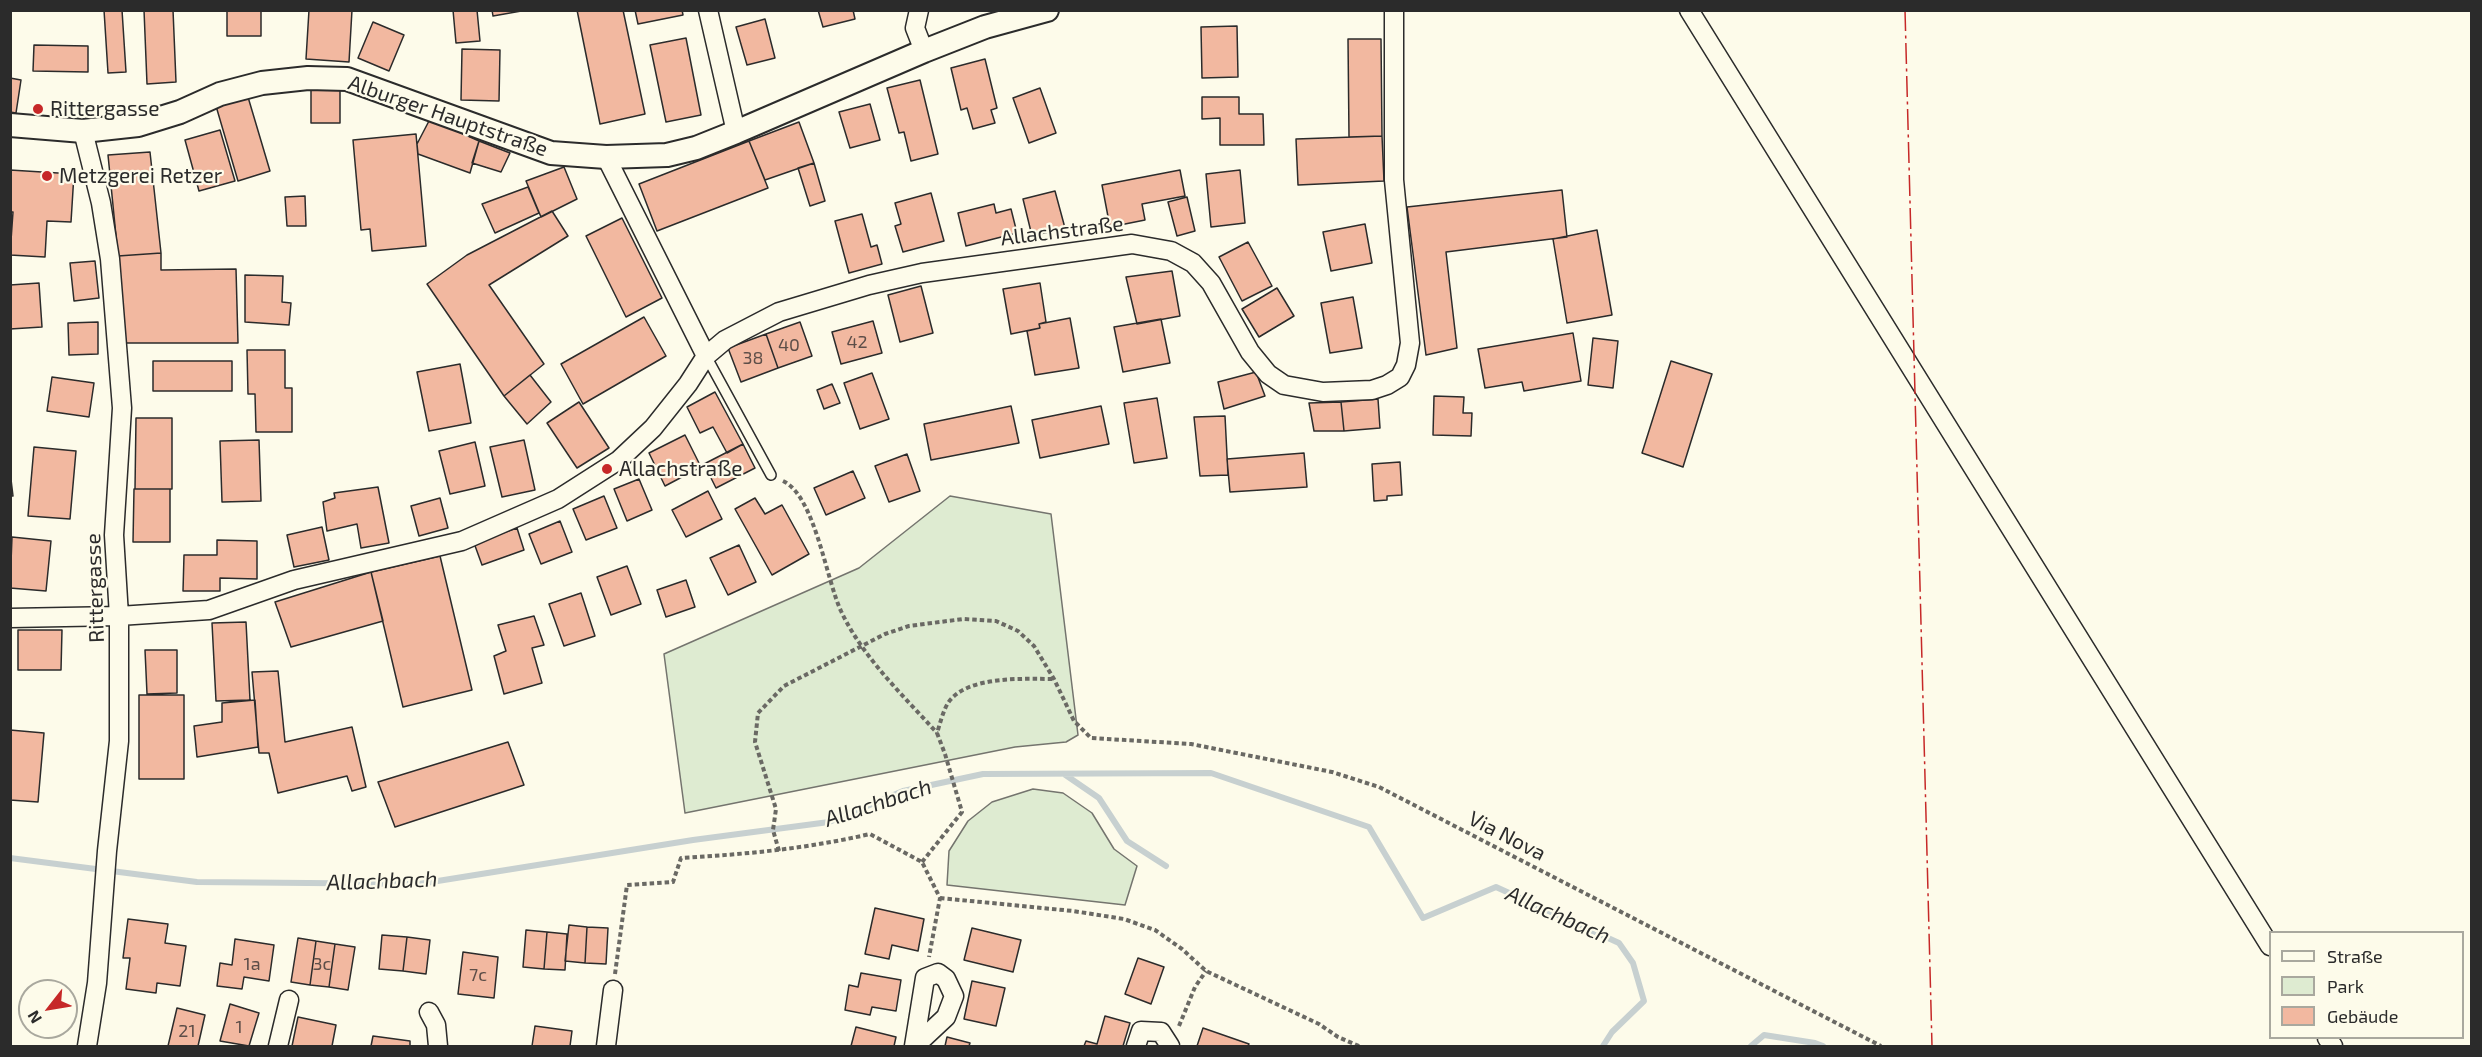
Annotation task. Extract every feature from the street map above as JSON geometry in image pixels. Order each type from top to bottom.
[{"type":"street","points":[[708,10],[736,132]]},
{"type":"street","points":[[919,10],[915,28],[924,51]]},
{"type":"street","name":"Alburger Hauptstraße","points":[[10,125],[83,131],[138,125],[180,112],[220,94],[262,83],[308,78],[347,79],[551,153],[606,157],[667,155],[696,148],[736,132],[985,27],[1047,10]]},
{"type":"street","name":"Allachstraße","points":[[10,618],[119,616],[209,609],[294,580],[462,541],[558,499],[619,460],[653,428],[688,384],[706,356],[725,340],[779,312],[870,285],[922,273],[1132,244],[1171,250],[1193,263],[1211,283],[1250,352],[1268,374],[1284,385],[1323,392],[1372,390],[1388,385],[1400,377],[1406,365],[1410,343],[1394,180],[1394,10]]},
{"type":"street","points":[[1689,10],[2269,943]]},
{"type":"street","name":"Rittergasse","points":[[83,131],[101,203],[110,259],[122,408],[114,535],[119,616],[119,741],[107,851],[97,983],[87,1047]]},
{"type":"street","points":[[606,157],[706,356]]},
{"type":"street","points":[[938,973],[946,979],[954,996],[946,1017],[914,1047],[925,978],[938,973]]},
{"type":"street","points":[[606,1047],[613,990]]},
{"type":"street","points":[[278,1047],[289,1000]]},
{"type":"street","points":[[429,1012],[436,1025],[438,1047]]},
{"type":"street","points":[[1136,1047],[1141,1031],[1161,1032],[1170,1047]]},
{"type":"lane","points":[[706,356],[771,475]]},
{"type":"path","points":[[771,475],[793,486],[815,529],[840,610],[860,645],[937,733],[962,812],[922,862]]},
{"type":"path","points":[[779,851],[773,830],[776,808],[755,742],[759,713],[783,686],[860,645],[909,626],[943,620],[996,621],[1018,631],[1034,646],[1054,679],[982,682],[962,689],[948,703],[937,733]]},
{"type":"path","name":"Via Nova","points":[[1054,679],[1074,721],[1090,738],[1191,744],[1332,772],[1379,787],[1881,1047]]},
{"type":"path","points":[[613,990],[627,885],[674,882],[681,858],[779,851],[827,844],[870,834],[922,862],[940,898],[925,978]]},
{"type":"path","points":[[940,898],[1073,911],[1124,919],[1155,930],[1182,948],[1206,971],[1318,1024],[1359,1047]]},
{"type":"path","points":[[1170,1047],[1195,987],[1206,971]]},
{"type":"green space","points":[[950,496],[1051,514],[1078,735],[1066,742],[1015,747],[685,813],[664,654],[859,568]]},
{"type":"green space","points":[[1033,789],[1063,793],[1092,813],[1114,849],[1137,866],[1125,905],[947,885],[949,851],[968,821],[992,802]]},
{"type":"building","points":[[104,10],[122,10],[126,72],[108,73]]},
{"type":"building","points":[[144,10],[173,10],[176,82],[147,84]]},
{"type":"building","points":[[227,10],[261,10],[261,36],[227,36]]},
{"type":"building","points":[[309,10],[352,10],[349,62],[306,59]]},
{"type":"building","points":[[453,10],[477,10],[480,41],[456,43]]},
{"type":"building","points":[[492,10],[527,10],[493,16]]},
{"type":"building","points":[[577,10],[623,10],[645,114],[600,124]]},
{"type":"building","points":[[635,10],[682,10],[683,15],[638,24]]},
{"type":"building","points":[[818,10],[853,10],[855,19],[823,27]]},
{"type":"building","points":[[765,19],[775,58],[747,65],[736,27]]},
{"type":"building","points":[[373,22],[404,35],[389,71],[358,58]]},
{"type":"building","points":[[1237,26],[1238,77],[1202,78],[1201,27]]},
{"type":"building","points":[[686,38],[701,115],[666,122],[650,45]]},
{"type":"building","points":[[1348,39],[1381,39],[1382,136],[1349,137]]},
{"type":"building","points":[[34,45],[88,46],[88,72],[33,71]]},
{"type":"building","points":[[462,49],[500,50],[499,101],[461,100]]},
{"type":"building","points":[[985,59],[997,108],[991,110],[995,123],[973,129],[967,108],[961,110],[951,68]]},
{"type":"building","points":[[10,78],[21,80],[16,113],[10,112]]},
{"type":"building","points":[[920,80],[938,154],[911,161],[904,132],[899,133],[887,88]]},
{"type":"building","points":[[1040,88],[1056,133],[1029,143],[1013,98]]},
{"type":"building","points":[[311,89],[340,89],[340,123],[311,123]]},
{"type":"building","points":[[248,97],[270,171],[238,181],[216,106]]},
{"type":"building","points":[[1202,97],[1239,97],[1239,114],[1263,114],[1264,145],[1220,145],[1220,118],[1202,119]]},
{"type":"building","points":[[870,104],[880,140],[850,148],[839,112]]},
{"type":"building","points":[[430,119],[479,141],[470,173],[418,154],[417,144]]},
{"type":"building","points":[[799,122],[814,163],[765,180],[749,141]]},
{"type":"building","points":[[220,130],[235,181],[199,191],[185,140]]},
{"type":"building","points":[[416,134],[426,246],[372,251],[370,229],[361,230],[353,140]]},
{"type":"building","points":[[1382,136],[1384,181],[1298,185],[1296,139]]},
{"type":"building","points":[[479,141],[510,153],[501,172],[472,163]]},
{"type":"building","points":[[749,141],[768,188],[657,231],[639,184]]},
{"type":"building","points":[[150,152],[161,253],[118,256],[108,155]]},
{"type":"building","points":[[814,163],[825,201],[810,206],[798,168]]},
{"type":"building","points":[[564,167],[577,199],[541,217],[526,181]]},
{"type":"building","points":[[10,170],[74,174],[71,222],[47,221],[45,257],[10,255],[13,212],[10,212]]},
{"type":"building","points":[[1180,170],[1185,196],[1142,204],[1145,220],[1110,227],[1102,185]]},
{"type":"building","points":[[1240,170],[1245,223],[1211,227],[1206,174]]},
{"type":"building","points":[[528,187],[539,213],[495,233],[482,204]]},
{"type":"building","points":[[1562,190],[1567,237],[1446,252],[1457,348],[1426,355],[1407,207]]},
{"type":"building","points":[[1055,191],[1065,228],[1032,236],[1023,199]]},
{"type":"building","points":[[931,193],[944,241],[903,252],[895,226],[901,224],[895,203]]},
{"type":"building","points":[[305,196],[306,226],[287,226],[285,197]]},
{"type":"building","points":[[1187,197],[1195,231],[1177,236],[1168,202]]},
{"type":"building","points":[[994,204],[996,213],[1011,209],[1017,233],[966,246],[958,213]]},
{"type":"building","points":[[552,211],[568,236],[489,285],[544,364],[504,396],[427,284],[467,255]]},
{"type":"building","points":[[862,214],[871,247],[877,245],[882,264],[849,273],[835,221]]},
{"type":"building","points":[[622,218],[662,298],[626,317],[586,236]]},
{"type":"building","points":[[1365,224],[1372,263],[1331,271],[1323,232]]},
{"type":"building","points":[[1597,230],[1612,315],[1567,323],[1553,239]]},
{"type":"building","points":[[1248,242],[1272,286],[1242,301],[1219,257]]},
{"type":"building","points":[[161,253],[161,270],[236,269],[238,343],[123,343],[118,256]]},
{"type":"building","points":[[95,261],[99,298],[74,301],[70,263]]},
{"type":"building","points":[[1172,271],[1180,316],[1137,324],[1126,277]]},
{"type":"building","points":[[245,275],[283,276],[282,302],[291,303],[289,325],[245,322]]},
{"type":"building","points":[[39,283],[42,327],[10,329],[10,285]]},
{"type":"building","points":[[1040,283],[1046,322],[1039,324],[1040,328],[1011,334],[1003,289]]},
{"type":"building","points":[[921,286],[933,333],[900,342],[888,295]]},
{"type":"building","points":[[1277,288],[1294,316],[1259,337],[1242,309]]},
{"type":"building","points":[[1353,297],[1362,348],[1330,353],[1321,303]]},
{"type":"building","points":[[644,317],[666,356],[583,404],[561,364]]},
{"type":"building","points":[[1070,318],[1079,368],[1035,375],[1027,331],[1040,328],[1039,324]]},
{"type":"building","points":[[1161,319],[1170,363],[1123,372],[1114,327]]},
{"type":"building","points":[[873,321],[882,353],[841,364],[832,332]]},
{"type":"building","points":[[98,322],[98,354],[69,355],[68,323]]},
{"type":"building","points":[[800,322],[812,356],[778,368],[766,334]]},
{"type":"building","points":[[1573,333],[1581,381],[1524,391],[1522,382],[1485,388],[1478,349]]},
{"type":"building","points":[[766,334],[778,368],[741,382],[728,348]]},
{"type":"building","points":[[1593,338],[1618,341],[1613,388],[1588,385]]},
{"type":"building","points":[[247,350],[285,350],[285,388],[292,388],[292,432],[256,432],[255,394],[248,394]]},
{"type":"building","points":[[153,361],[232,361],[232,391],[153,391]]},
{"type":"building","points":[[1671,361],[1712,374],[1683,467],[1642,453]]},
{"type":"building","points":[[460,364],[471,423],[429,431],[417,372]]},
{"type":"building","points":[[1256,372],[1265,396],[1224,409],[1218,382]]},
{"type":"building","points":[[872,373],[889,419],[860,429],[844,383]]},
{"type":"building","points":[[530,375],[551,402],[527,424],[504,396]]},
{"type":"building","points":[[52,377],[94,383],[89,417],[47,411]]},
{"type":"building","points":[[832,384],[840,403],[824,409],[817,390]]},
{"type":"building","points":[[715,392],[743,444],[727,453],[713,427],[700,433],[687,407]]},
{"type":"building","points":[[1434,396],[1464,397],[1463,413],[1472,413],[1471,436],[1433,435]]},
{"type":"building","points":[[1157,398],[1167,458],[1134,463],[1124,403]]},
{"type":"building","points":[[1378,399],[1380,428],[1344,431],[1341,402]]},
{"type":"building","points":[[579,402],[609,448],[577,468],[547,423]]},
{"type":"building","points":[[1341,402],[1344,431],[1314,431],[1309,403]]},
{"type":"building","points":[[1011,406],[1019,443],[931,460],[924,424]]},
{"type":"building","points":[[1101,406],[1109,444],[1040,458],[1032,420]]},
{"type":"building","points":[[1225,416],[1228,475],[1200,476],[1194,417]]},
{"type":"building","points":[[136,418],[172,418],[172,489],[135,489]]},
{"type":"building","points":[[685,435],[701,467],[665,486],[649,453]]},
{"type":"building","points":[[259,440],[261,501],[222,502],[220,441]]},
{"type":"building","points":[[524,440],[535,490],[502,497],[490,447]]},
{"type":"building","points":[[475,442],[485,486],[450,494],[439,451]]},
{"type":"building","points":[[743,444],[755,468],[716,488],[704,464]]},
{"type":"building","points":[[34,447],[76,451],[70,519],[28,516]]},
{"type":"building","points":[[1304,453],[1307,487],[1230,492],[1227,459]]},
{"type":"building","points":[[907,454],[920,491],[889,502],[875,466]]},
{"type":"building","points":[[1400,462],[1402,495],[1387,496],[1387,500],[1374,501],[1372,464]]},
{"type":"building","points":[[10,471],[13,496],[10,496]]},
{"type":"building","points":[[853,471],[865,498],[826,515],[814,488]]},
{"type":"building","points":[[639,479],[652,510],[627,521],[614,489]]},
{"type":"building","points":[[378,487],[389,543],[361,548],[357,524],[327,531],[323,502],[335,498],[334,493]]},
{"type":"building","points":[[134,489],[170,489],[170,542],[133,542]]},
{"type":"building","points":[[708,491],[722,519],[686,537],[672,510]]},
{"type":"building","points":[[604,496],[617,528],[586,540],[573,509]]},
{"type":"building","points":[[440,498],[448,528],[419,536],[411,506]]},
{"type":"building","points":[[755,498],[765,514],[782,505],[809,554],[772,575],[735,509]]},
{"type":"building","points":[[560,521],[572,552],[541,564],[529,534]]},
{"type":"building","points":[[322,527],[329,560],[294,567],[287,535]]},
{"type":"building","points":[[517,528],[524,550],[482,565],[474,543]]},
{"type":"building","points":[[12,537],[51,541],[46,591],[10,588]]},
{"type":"building","points":[[217,540],[257,541],[257,579],[220,578],[220,591],[183,591],[184,555],[217,555]]},
{"type":"building","points":[[739,545],[756,582],[728,595],[710,558]]},
{"type":"building","points":[[440,556],[472,690],[403,707],[371,572]]},
{"type":"building","points":[[627,566],[641,604],[611,615],[597,577]]},
{"type":"building","points":[[371,572],[383,621],[291,647],[275,602]]},
{"type":"building","points":[[686,580],[695,607],[666,617],[657,590]]},
{"type":"building","points":[[581,593],[595,636],[564,646],[549,604]]},
{"type":"building","points":[[534,616],[544,645],[532,648],[542,683],[504,694],[494,656],[506,651],[498,625]]},
{"type":"building","points":[[246,622],[250,700],[216,701],[212,623]]},
{"type":"building","points":[[18,630],[62,630],[61,670],[18,670]]},
{"type":"building","points":[[145,650],[177,650],[177,693],[147,694]]},
{"type":"building","points":[[278,671],[285,742],[352,727],[366,787],[352,791],[347,776],[278,793],[269,753],[259,753],[252,672]]},
{"type":"building","points":[[139,695],[184,695],[184,779],[139,779]]},
{"type":"building","points":[[255,700],[258,747],[197,757],[194,726],[222,722],[222,703]]},
{"type":"building","points":[[10,730],[44,733],[38,802],[10,800]]},
{"type":"building","points":[[508,742],[524,785],[395,827],[378,782]]},
{"type":"building","points":[[875,908],[924,919],[918,951],[892,945],[889,959],[865,954]]},
{"type":"building","points":[[128,919],[168,924],[165,943],[186,946],[180,986],[157,983],[156,993],[126,989],[130,958],[123,958]]},
{"type":"building","points":[[569,925],[587,927],[585,963],[565,961]]},
{"type":"building","points":[[587,927],[608,928],[606,964],[585,963]]},
{"type":"building","points":[[972,928],[1021,940],[1013,972],[964,960]]},
{"type":"building","points":[[526,930],[547,932],[544,969],[523,967]]},
{"type":"building","points":[[547,932],[567,934],[565,970],[544,969]]},
{"type":"building","points":[[382,935],[407,937],[403,971],[379,969]]},
{"type":"building","points":[[407,937],[430,940],[426,974],[403,971]]},
{"type":"building","points":[[298,938],[316,941],[310,985],[291,982]]},
{"type":"building","points":[[235,939],[274,945],[269,981],[244,977],[242,989],[217,986],[220,963],[232,965]]},
{"type":"building","points":[[316,941],[335,944],[329,987],[310,985]]},
{"type":"building","points":[[335,944],[355,947],[348,990],[329,987]]},
{"type":"building","points":[[463,952],[498,957],[494,998],[458,994]]},
{"type":"building","points":[[1138,958],[1164,967],[1151,1004],[1125,994]]},
{"type":"building","points":[[861,973],[901,980],[896,1011],[872,1007],[870,1015],[845,1010],[849,985],[858,987]]},
{"type":"building","points":[[972,981],[1005,988],[996,1026],[964,1019]]},
{"type":"building","points":[[230,1004],[259,1013],[249,1046],[220,1041]]},
{"type":"building","points":[[177,1008],[205,1015],[198,1046],[168,1046]]},
{"type":"building","points":[[1105,1016],[1130,1023],[1123,1046],[1084,1046],[1086,1041],[1097,1044]]},
{"type":"building","points":[[298,1017],[336,1025],[332,1046],[292,1046]]},
{"type":"building","points":[[535,1026],[572,1031],[570,1046],[532,1046]]},
{"type":"building","points":[[856,1027],[896,1037],[894,1046],[851,1046]]},
{"type":"building","points":[[1203,1028],[1249,1044],[1248,1046],[1197,1046]]},
{"type":"building","points":[[373,1036],[410,1041],[410,1046],[371,1046]]},
{"type":"building","points":[[947,1037],[970,1043],[969,1046],[945,1046]]},
{"type":"waterway","name":"Allachbach","points":[[10,858],[197,882],[419,884],[693,840],[829,822],[903,791],[983,774],[1211,773],[1369,827],[1423,918],[1496,887],[1619,943],[1633,963],[1644,1001],[1612,1032],[1603,1046]]},
{"type":"waterway","points":[[1064,774],[1099,798],[1127,841],[1166,866]]},
{"type":"waterway","name":"Allachbach","points":[[1751,1046],[1764,1035],[1823,1046]]},
{"type":"power","points":[[1905,10],[1932,1046]]},
{"type":"place","name":"Rittergasse","points":[[38,109]]},
{"type":"place","name":"Metzgerei Retzer","points":[[47,176]]},
{"type":"place","name":"Allachstraße","points":[[607,469]]}]
